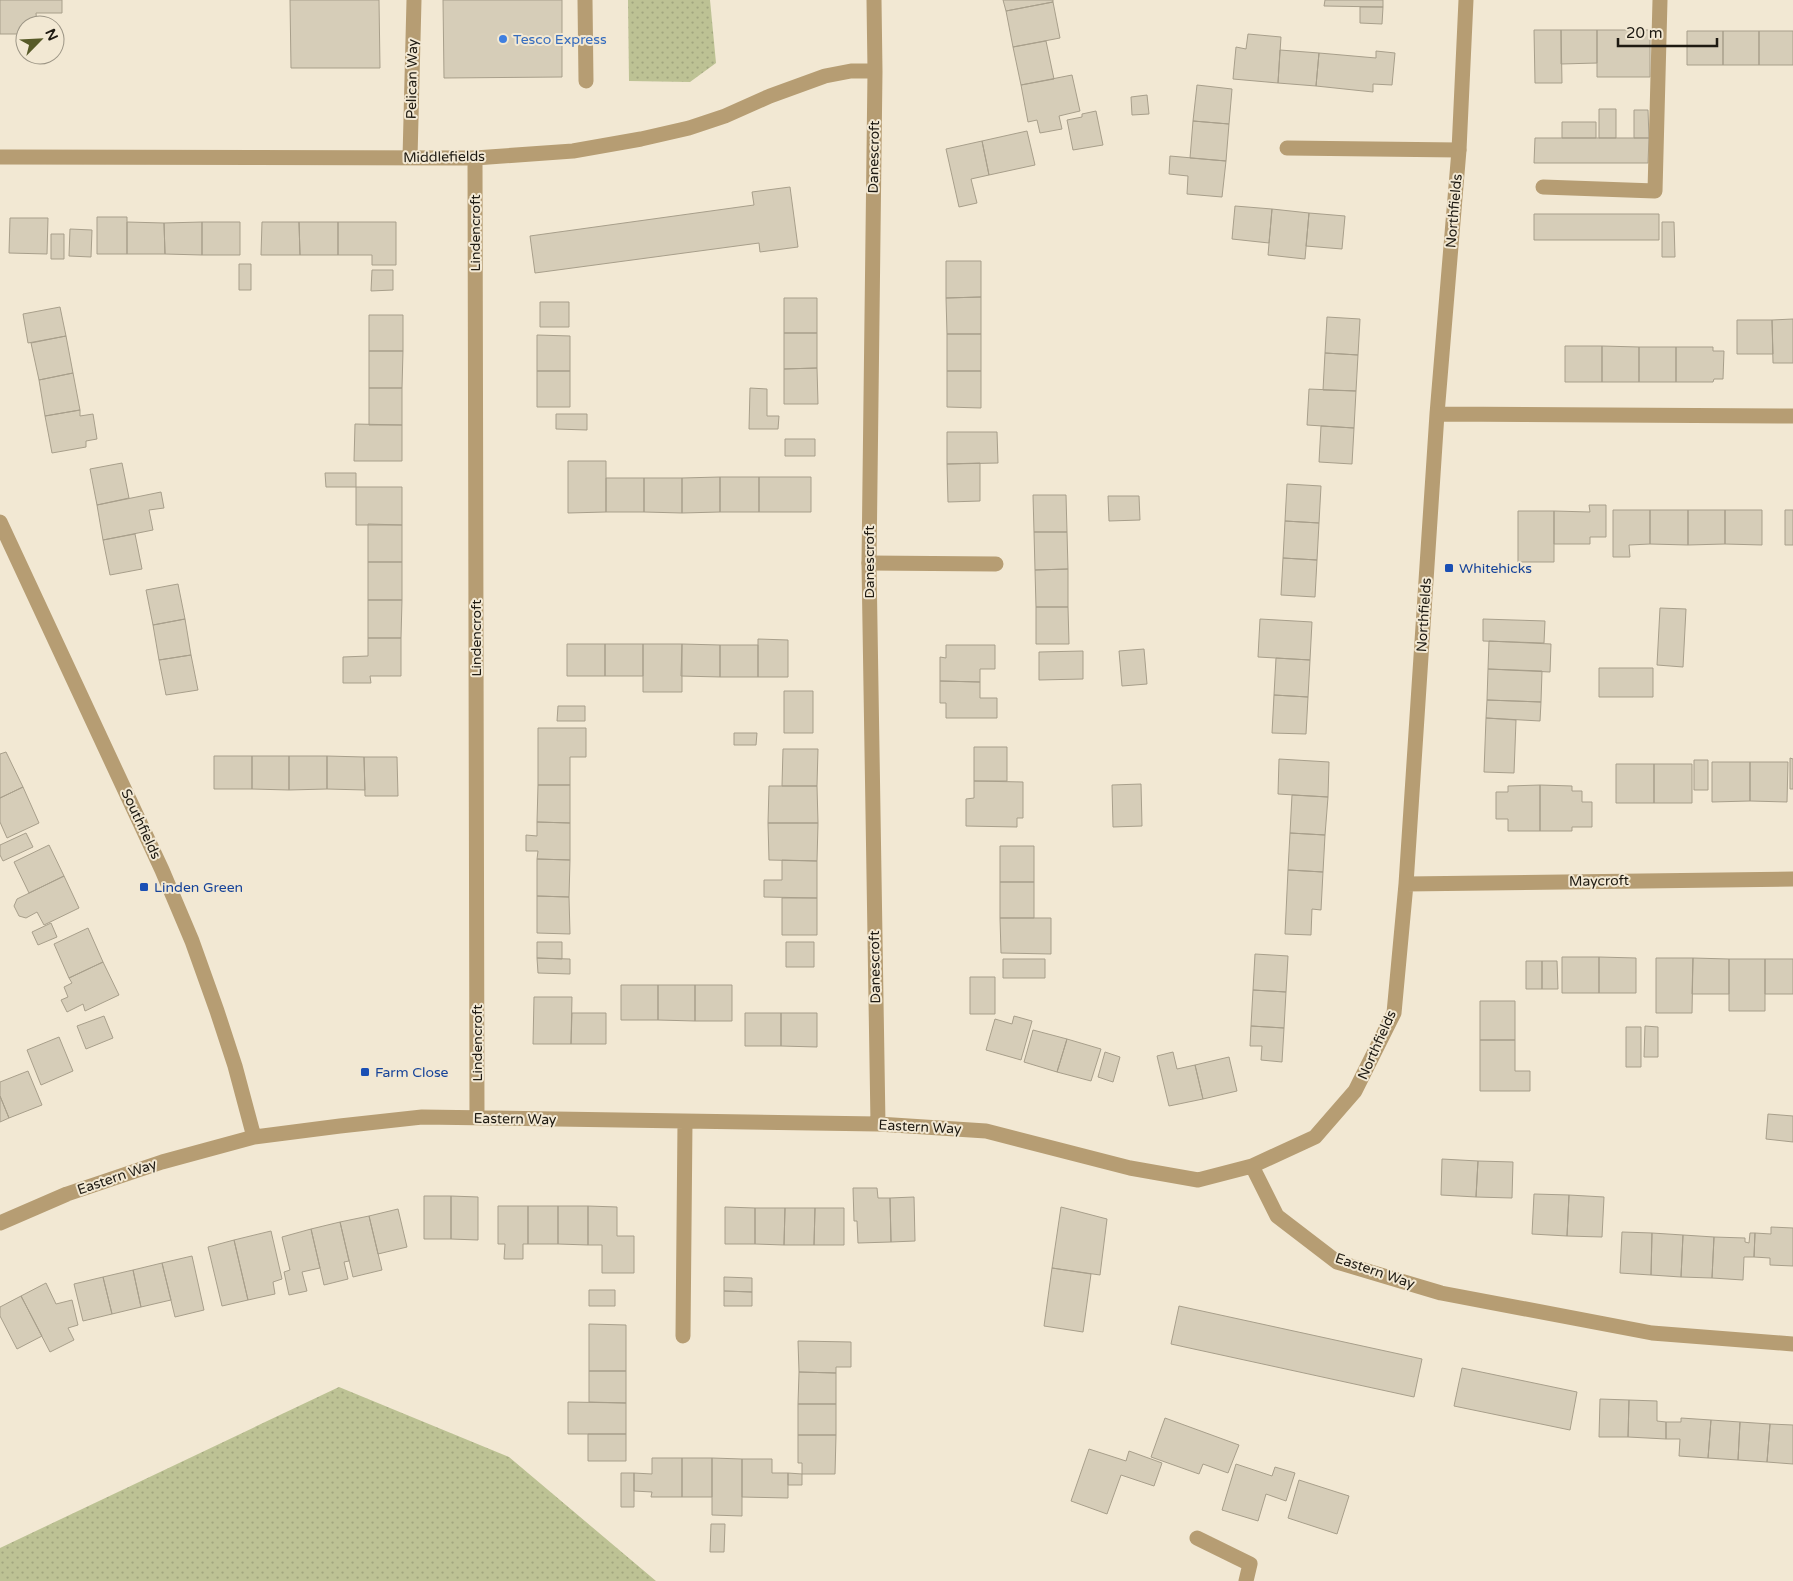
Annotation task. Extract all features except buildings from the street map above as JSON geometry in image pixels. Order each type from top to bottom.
[{"type":"street","name":"Pelican Way","points":[[410,158],[414,0]]},
{"type":"street","points":[[585,0],[586,81]]},
{"type":"street","name":"Danescroft","points":[[874,0],[875,71],[869,563],[878,1124]]},
{"type":"street","name":"Northfields","points":[[1252,1166],[1315,1137],[1356,1091],[1394,1013],[1406,884],[1437,414],[1458,150],[1466,0]]},
{"type":"street","points":[[1543,187],[1655,191],[1660,0]]},
{"type":"street","name":"Middlefields","points":[[0,157],[475,158],[573,151],[689,128],[725,116],[770,96],[826,76],[852,71],[875,71]]},
{"type":"street","points":[[1287,148],[1458,150]]},
{"type":"street","name":"Lindencroft","points":[[475,158],[477,1118]]},
{"type":"street","points":[[1437,414],[1793,416]]},
{"type":"street","name":"Southfields","points":[[0,522],[162,870],[192,941],[235,1066],[254,1137]]},
{"type":"street","points":[[869,563],[996,564]]},
{"type":"street","name":"Maycroft","points":[[1406,884],[1793,879]]},
{"type":"street","name":"Eastern Way","points":[[0,1223],[67,1194],[162,1162],[254,1137],[422,1117],[878,1124],[986,1131],[1130,1168],[1198,1180],[1252,1166],[1277,1216],[1337,1262],[1441,1293],[1652,1333],[1793,1344]]},
{"type":"street","points":[[683,1336],[685,1122]]},
{"type":"street","points":[[1197,1538],[1250,1564],[1246,1581]]},
{"type":"green space","points":[[628,0],[710,0],[716,63],[690,82],[629,81]]},
{"type":"green space","points":[[339,1387],[509,1457],[656,1581],[0,1581],[0,1548]]},
{"type":"place","name":"Tesco Express","points":[[503,39]]},
{"type":"place","name":"Whitehicks","points":[[1449,568]]},
{"type":"place","name":"Linden Green","points":[[144,887]]},
{"type":"place","name":"Farm Close","points":[[365,1072]]}]
